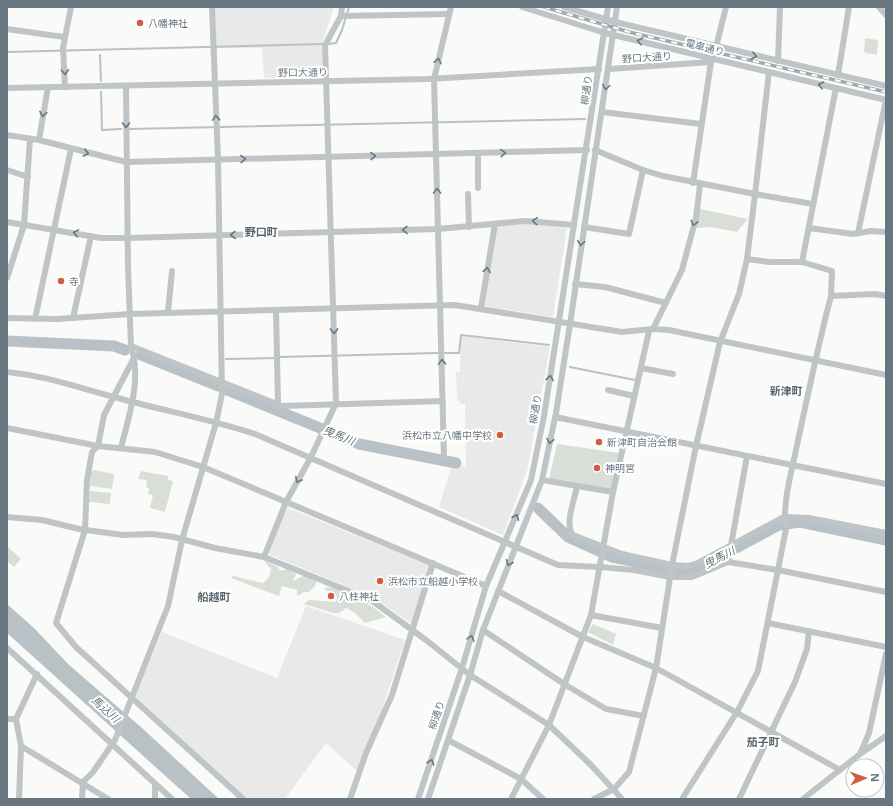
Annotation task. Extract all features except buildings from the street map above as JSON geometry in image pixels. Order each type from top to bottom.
[{"type":"street","points":[[66,87],[63,48],[71,7]]},
{"type":"street","points":[[82,799],[82,782],[93,772],[114,742],[168,606],[182,540],[216,423],[223,383],[218,159],[212,7]]},
{"type":"street","points":[[264,557],[286,502],[311,457],[336,402],[332,233],[325,45],[341,16],[342,7]]},
{"type":"street","points":[[444,457],[434,79],[451,7]]},
{"type":"street","name":"電車通り","points":[[522,7],[605,32],[712,61],[769,72],[886,100]]},
{"type":"street","name":"電車通り","points":[[564,7],[606,20],[838,75],[886,84]]},
{"type":"street","name":"柳通り","points":[[418,799],[462,668],[486,586],[526,494],[532,474],[544,416],[587,150],[608,7]]},
{"type":"street","name":"柳通り","points":[[428,799],[470,675],[483,630],[542,480],[555,417],[570,324],[617,7]]},
{"type":"street","points":[[511,799],[549,725],[591,615],[603,556],[613,492],[634,396],[651,330],[682,270],[696,218],[701,124],[712,61],[726,7]]},
{"type":"street","points":[[778,61],[780,7]]},
{"type":"street","points":[[838,75],[849,7]]},
{"type":"street","points":[[879,7],[886,15]]},
{"type":"street","points":[[341,16],[449,14]]},
{"type":"street","points":[[7,30],[64,37]]},
{"type":"street","name":"野口大通り","points":[[609,69],[712,61]]},
{"type":"street","name":"野口大通り","points":[[7,88],[434,79],[599,69]]},
{"type":"street","points":[[594,799],[614,789],[629,772],[656,668],[672,566],[696,446],[720,342],[739,294],[747,259],[769,72]]},
{"type":"street","points":[[121,448],[136,372],[131,346],[126,162],[126,86]]},
{"type":"street","points":[[39,140],[48,88]]},
{"type":"street","points":[[802,262],[836,88]]},
{"type":"street","points":[[858,233],[886,100]]},
{"type":"street","points":[[602,112],[701,124]]},
{"type":"street","points":[[7,135],[39,140],[126,162],[587,150]]},
{"type":"street","points":[[7,278],[24,225],[30,139]]},
{"type":"street","points":[[35,319],[71,149]]},
{"type":"street","points":[[595,150],[643,170],[697,184],[813,204]]},
{"type":"street","points":[[478,153],[478,188]]},
{"type":"street","points":[[7,170],[28,177]]},
{"type":"street","points":[[584,227],[629,234],[643,170]]},
{"type":"street","points":[[468,194],[469,227]]},
{"type":"street","points":[[7,222],[91,236],[128,238],[438,229],[525,221],[574,225]]},
{"type":"street","points":[[480,308],[495,224]]},
{"type":"street","points":[[809,228],[858,233],[871,231],[886,232]]},
{"type":"street","points":[[73,318],[91,236]]},
{"type":"street","points":[[682,799],[737,712],[758,671],[786,529],[784,518],[793,465],[815,360],[831,296],[832,271],[802,262],[769,262],[747,259]]},
{"type":"street","points":[[168,312],[172,271]]},
{"type":"street","points":[[576,284],[604,286],[666,303]]},
{"type":"street","points":[[831,296],[875,294],[886,296]]},
{"type":"street","points":[[7,318],[73,318],[168,312],[455,305],[622,332],[669,330],[720,342],[886,375]]},
{"type":"street","points":[[276,310],[278,405]]},
{"type":"street","points":[[131,346],[282,406],[443,402]]},
{"type":"street","points":[[134,358],[104,415],[98,446],[92,452],[87,480],[85,530],[56,623],[76,647],[130,700],[243,799]]},
{"type":"street","points":[[641,368],[674,374]]},
{"type":"street","points":[[7,372],[51,378],[131,402],[255,434],[506,541],[558,565],[634,570],[671,576],[692,577],[728,560],[886,592]]},
{"type":"street","points":[[608,390],[634,396]]},
{"type":"street","points":[[555,417],[886,484]]},
{"type":"street","points":[[7,428],[98,446],[155,452],[203,467],[486,586]]},
{"type":"street","points":[[728,560],[747,456]]},
{"type":"street","points":[[542,480],[613,492]]},
{"type":"street","points":[[578,486],[569,524],[570,531],[573,535],[622,554],[672,566],[696,564],[784,518],[809,518],[886,533]]},
{"type":"street","points":[[7,517],[42,520],[85,530],[123,535],[152,534],[174,537],[264,557],[371,600],[470,675],[549,725],[614,789],[622,799]]},
{"type":"street","points":[[350,799],[366,753],[392,695],[433,563]]},
{"type":"street","points":[[498,591],[583,636],[656,668],[840,770]]},
{"type":"street","points":[[591,615],[662,628]]},
{"type":"street","points":[[768,623],[886,647]]},
{"type":"street","points":[[483,630],[564,684],[606,709],[644,716]]},
{"type":"street","points":[[739,799],[796,682],[807,648],[809,632]]},
{"type":"street","points":[[7,648],[114,742],[155,784],[172,799]]},
{"type":"street","points":[[860,754],[869,733],[886,654]]},
{"type":"street","points":[[19,799],[21,746],[16,719],[37,674]]},
{"type":"street","points":[[7,719],[16,719]]},
{"type":"street","points":[[803,799],[860,754],[886,736]]},
{"type":"street","points":[[448,740],[520,779],[543,799]]},
{"type":"street","points":[[21,746],[108,799]]},
{"type":"street","points":[[155,784],[155,799]]},
{"type":"shaded area","points":[[214,7],[334,7],[322,43],[323,76],[264,78],[262,48],[216,48]]},
{"type":"shaded area","points":[[865,38],[878,40],[877,55],[865,53]]},
{"type":"shaded area","points":[[700,209],[748,219],[737,232],[710,227],[696,228]]},
{"type":"shaded area","points":[[534,224],[567,228],[553,317],[484,306],[497,225]]},
{"type":"shaded area","name":"浜松市立八幡中学校","points":[[461,336],[550,347],[527,471],[503,535],[439,507],[452,464],[466,467],[465,404],[461,404],[457,399],[456,372],[460,372]]},
{"type":"shaded area","points":[[557,444],[619,453],[612,490],[549,479]]},
{"type":"shaded area","points":[[94,470],[114,474],[112,489],[90,486],[91,472]]},
{"type":"shaded area","points":[[141,471],[168,476],[168,480],[173,481],[165,512],[150,508],[153,495],[148,494],[149,488],[146,487],[147,480],[138,479]]},
{"type":"shaded area","points":[[90,491],[111,493],[110,504],[89,502]]},
{"type":"shaded area","name":"浜松市立船越小学校","points":[[288,508],[431,566],[412,624],[373,597],[270,555],[269,552],[285,510]]},
{"type":"shaded area","points":[[7,546],[21,559],[14,567],[7,561]]},
{"type":"shaded area","points":[[263,560],[278,567],[280,571],[287,569],[296,574],[293,581],[305,575],[317,580],[315,586],[309,592],[304,592],[297,595],[297,590],[282,586],[279,596],[231,578],[233,576],[263,583],[269,577],[271,569]]},
{"type":"shaded area","points":[[327,587],[343,591],[359,598],[386,617],[365,623],[354,612],[346,608],[339,613],[333,613],[304,604],[309,600],[336,602],[337,597],[333,592],[324,590]]},
{"type":"shaded area","points":[[306,606],[405,640],[376,727],[357,771],[326,743],[285,799],[246,799],[135,696],[162,632],[277,678]]},
{"type":"shaded area","points":[[593,624],[616,634],[613,645],[588,632]]},
{"type":"water","name":"馬込川","points":[[7,604],[35,629],[68,664],[142,728],[219,799],[191,799],[7,633]]},
{"type":"waterway","points":[[328,44],[336,43],[342,30],[349,7]]},
{"type":"waterway","points":[[7,52],[323,44]]},
{"type":"waterway","points":[[100,55],[101,81]]},
{"type":"waterway","points":[[101,92],[102,130],[121,129]]},
{"type":"waterway","points":[[129,129],[585,119]]},
{"type":"waterway","points":[[445,353],[459,353],[461,335],[549,345]]},
{"type":"waterway","name":"曳馬川","points":[[7,341],[114,346],[125,350]]},
{"type":"waterway","points":[[280,357],[438,353]]},
{"type":"waterway","name":"曳馬川","points":[[141,355],[218,386]]},
{"type":"waterway","points":[[226,359],[275,358]]},
{"type":"waterway","points":[[570,367],[635,380]]},
{"type":"waterway","name":"曳馬川","points":[[227,390],[359,444],[456,463]]},
{"type":"waterway","name":"曳馬川","points":[[538,508],[568,537],[612,557],[676,570],[697,569],[779,525],[800,522],[886,540]]},
{"type":"railway","points":[[544,7],[629,32],[886,92]]},
{"type":"place","name":"八幡神社","points":[[140,23]]},
{"type":"place","name":"寺","points":[[61,281]]},
{"type":"place","name":"浜松市立八幡中学校","points":[[500,435]]},
{"type":"place","name":"新津町自治会館","points":[[599,442]]},
{"type":"place","name":"神明宮","points":[[597,468]]},
{"type":"place","name":"浜松市立船越小学校","points":[[380,581]]},
{"type":"place","name":"八柱神社","points":[[331,596]]},
{"type":"district","name":"野口町","points":[[261,231]]},
{"type":"district","name":"新津町","points":[[786,390]]},
{"type":"district","name":"船越町","points":[[214,596]]},
{"type":"district","name":"茄子町","points":[[763,741]]}]
